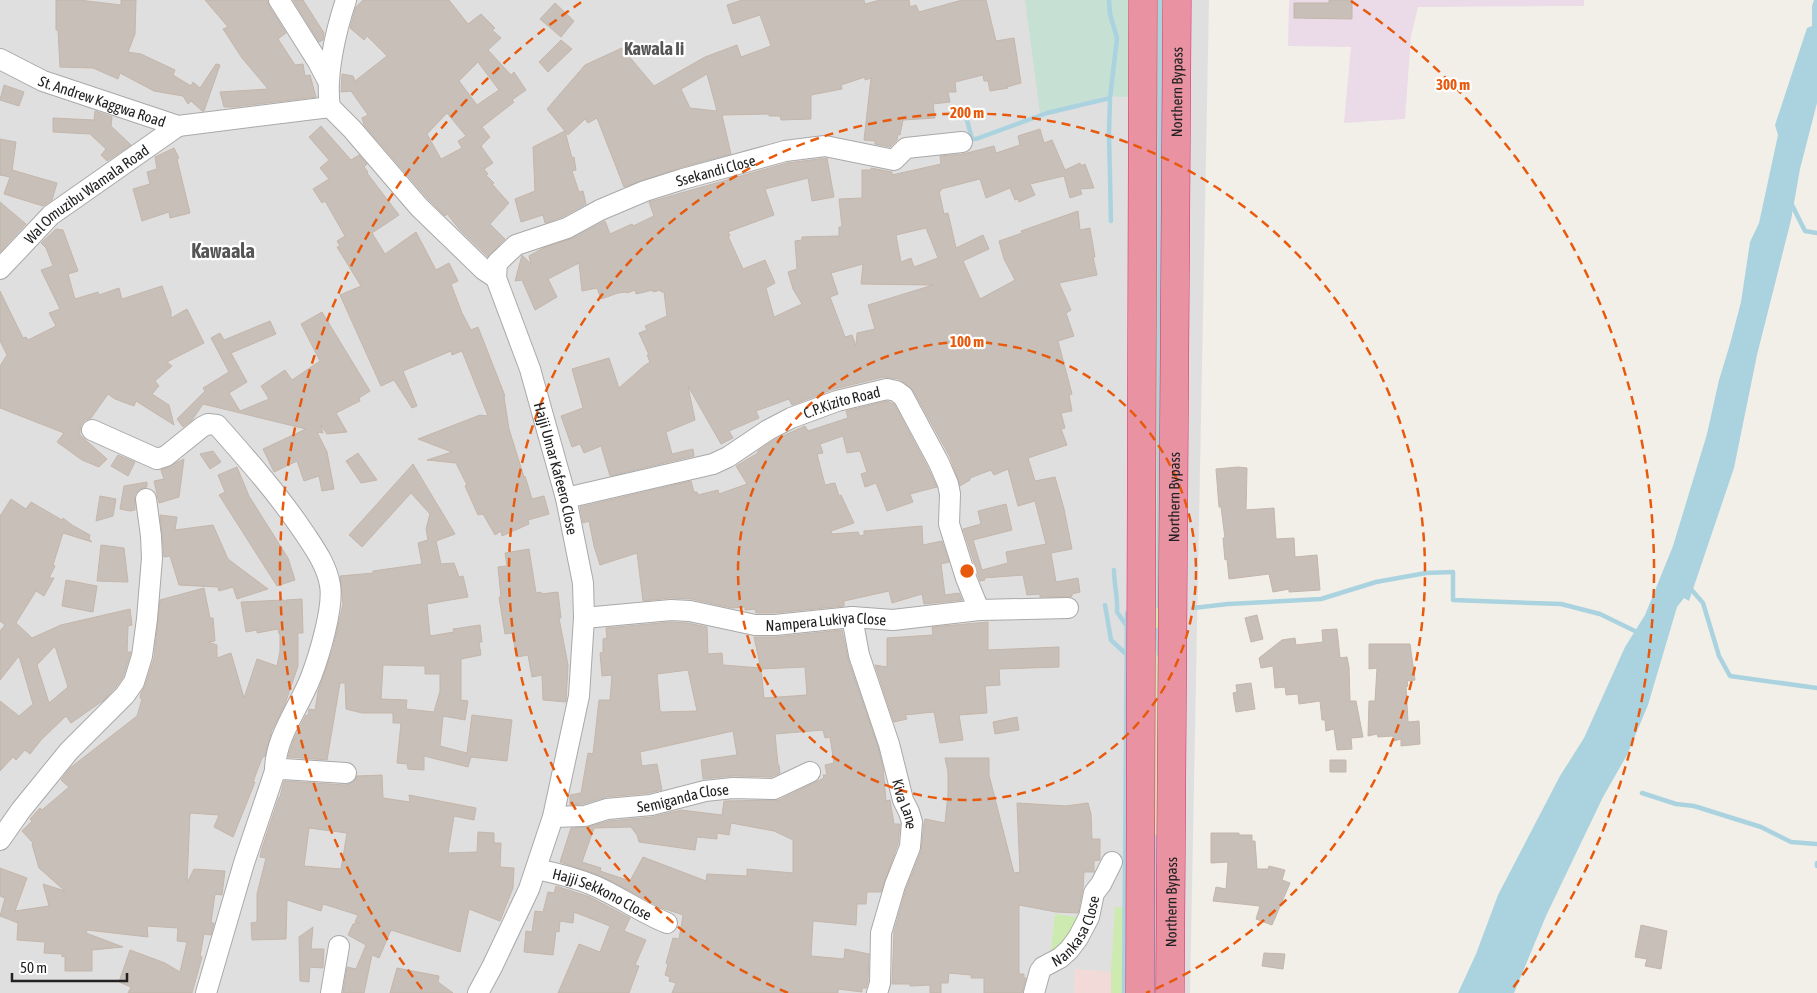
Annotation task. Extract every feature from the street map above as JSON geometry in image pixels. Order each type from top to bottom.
[{"type":"highway","name":"Northern Bypass","points":[[1140,993],[1143,0]]},
{"type":"highway","name":"Northern Bypass","points":[[1170,993],[1177,0]]},
{"type":"street","points":[[279,0],[328,81]]},
{"type":"street","points":[[346,0],[340,20],[328,81],[330,107],[352,129],[419,207],[484,270],[496,278]]},
{"type":"street","name":"St. Andrew Kaggwa Road","points":[[0,59],[43,80],[178,126],[330,107]]},
{"type":"street","name":"Wal Omuzibu Wamala Road","points":[[0,269],[51,215],[178,126]]},
{"type":"street","name":"Ssekandi Close","points":[[496,278],[497,263],[516,245],[567,228],[600,210],[645,191],[683,179],[793,150],[825,146],[894,160],[906,148],[962,142]]},
{"type":"street","name":"Hajji Umar Kafeero Close","points":[[478,993],[529,889],[553,817],[580,696],[584,618],[583,582],[566,498],[530,369],[496,278]]},
{"type":"street","name":"C.P.Kizito Road","points":[[566,498],[713,464],[734,453],[768,430],[811,410],[859,395],[887,389],[896,391],[903,396],[948,484],[950,494],[948,524],[979,610]]},
{"type":"street","points":[[92,430],[157,458],[166,456],[202,426],[208,424],[217,425],[257,469],[298,523],[319,556],[331,585],[329,608],[322,642],[308,684],[280,741],[275,757],[275,771],[244,863],[206,993]]},
{"type":"street","points":[[0,840],[21,810],[69,751],[125,695],[134,682],[142,656],[152,558],[146,499]]},
{"type":"street","name":"Nampera Lukiya Close","points":[[584,618],[664,610],[690,611],[755,624],[775,625],[852,616],[893,620],[979,610],[1068,608]]},
{"type":"street","name":"Kiva Lane","points":[[852,616],[861,664],[890,744],[901,792],[912,822],[910,846],[895,885],[881,933],[880,974],[877,993]]},
{"type":"street","points":[[275,771],[283,769],[346,773]]},
{"type":"street","name":"Semiganda Close","points":[[553,817],[585,816],[607,809],[651,805],[705,792],[733,788],[774,789],[810,772]]},
{"type":"street","name":"Nankasa Close","points":[[1034,993],[1040,971],[1043,967],[1060,958],[1078,938],[1089,917],[1094,894],[1112,862]]},
{"type":"street","name":"Hajji Sekkono Close","points":[[536,869],[568,876],[596,886],[644,914],[667,923]]},
{"type":"street","points":[[331,993],[339,946]]},
{"type":"shaded area","points":[[0,0],[1209,0],[1190,993],[0,993]]},
{"type":"shaded area","points":[[1290,0],[1584,0],[1584,6],[1418,7],[1411,36],[1405,119],[1344,123],[1351,47],[1288,46]]},
{"type":"shaded area","points":[[1075,969],[1111,972],[1111,993],[1074,993]]},
{"type":"green space","points":[[1025,0],[1129,0],[1128,97],[1106,96],[1040,113]]},
{"type":"green space","points":[[1153,0],[1169,0],[1163,993],[1149,993]]},
{"type":"green space","points":[[1115,907],[1124,907],[1123,993],[1111,993]]},
{"type":"green space","points":[[1055,914],[1083,918],[1050,958]]},
{"type":"water","points":[[1814,0],[1817,0],[1817,103],[1800,169],[1791,220],[1757,355],[1734,468],[1689,601],[1684,598],[1677,607],[1648,705],[1627,755],[1603,797],[1546,916],[1514,993],[1458,993],[1476,954],[1498,895],[1560,776],[1584,738],[1625,647],[1645,615],[1673,546],[1707,434],[1719,380],[1741,302],[1750,242],[1759,223],[1778,135],[1775,125],[1807,28],[1812,26],[1812,6]]},
{"type":"building","points":[[56,0],[79,0],[121,5],[121,0],[136,0],[135,34],[128,52],[141,54],[175,70],[173,75],[191,86],[193,82],[200,88],[216,64],[220,65],[204,111],[191,101],[188,104],[183,96],[154,91],[120,73],[118,79],[93,68],[60,67],[58,30],[56,30]]},
{"type":"building","points":[[205,0],[267,0],[286,33],[278,39],[295,65],[303,64],[305,76],[310,75],[316,97],[224,107],[220,92],[268,89],[242,58],[223,29],[228,27]]},
{"type":"building","points":[[293,0],[303,0],[324,33],[323,40],[319,42]]},
{"type":"building","points":[[363,0],[449,0],[468,24],[481,14],[495,28],[492,30],[501,38],[488,50],[511,75],[514,72],[526,90],[482,127],[490,137],[481,146],[493,163],[484,169],[488,174],[486,175],[509,203],[490,224],[505,239],[488,257],[460,230],[447,214],[445,216],[428,199],[364,125],[362,118],[368,115],[351,91],[341,92],[342,74],[353,76],[355,81],[387,56],[367,36],[364,40],[350,28],[356,7]],"holes":[[[478,62],[499,90],[477,105],[459,81]],[[447,113],[466,136],[458,141],[462,148],[441,159],[427,134]]]},
{"type":"building","points":[[742,0],[864,0],[865,4],[880,0],[909,0],[910,7],[916,5],[919,12],[962,0],[986,0],[996,41],[1014,38],[1021,83],[1008,88],[990,91],[988,81],[984,81],[983,75],[955,82],[956,92],[948,92],[950,102],[933,104],[935,118],[903,120],[900,135],[898,134],[897,140],[890,147],[875,144],[875,141],[864,140],[871,78],[865,80],[865,77],[841,85],[842,89],[811,95],[811,119],[781,120],[780,116],[769,116],[769,114],[722,115],[731,154],[679,168],[624,187],[597,118],[588,123],[585,119],[568,135],[547,109],[585,65],[622,48],[654,86],[705,57],[737,45],[741,57],[771,46],[760,15],[733,24],[727,5]],"holes":[[[707,74],[717,111],[690,108],[681,89]]]},
{"type":"building","points":[[1329,0],[1352,0],[1352,19],[1294,18],[1294,3],[1329,3]]},
{"type":"building","points":[[555,3],[574,21],[561,37],[540,19]]},
{"type":"building","points":[[561,40],[572,49],[548,72],[539,62]]},
{"type":"building","points":[[4,85],[24,92],[19,106],[0,100]]},
{"type":"building","points":[[95,111],[112,117],[111,126],[131,145],[107,161],[101,155],[106,149],[90,134],[53,132],[53,118],[94,120]]},
{"type":"building","points":[[321,126],[351,160],[359,155],[367,164],[364,167],[367,173],[399,215],[372,233],[385,254],[416,232],[436,270],[449,263],[458,281],[451,284],[462,313],[471,330],[478,327],[505,396],[509,429],[532,499],[544,496],[549,514],[528,520],[529,524],[502,536],[501,531],[495,535],[483,514],[478,515],[465,486],[467,485],[456,463],[427,460],[452,452],[418,439],[480,415],[488,416],[462,351],[452,355],[451,351],[403,371],[417,406],[412,408],[394,380],[381,386],[340,295],[361,286],[337,247],[340,246],[337,241],[345,236],[325,201],[322,203],[313,189],[329,179],[320,168],[329,160],[309,137]]},
{"type":"building","points":[[1040,129],[1044,143],[1052,140],[1065,170],[1080,163],[1081,166],[1085,164],[1094,188],[1080,189],[1082,194],[1070,198],[1064,176],[1030,184],[1035,195],[1019,202],[1018,199],[1015,200],[1010,188],[986,198],[980,179],[939,191],[944,214],[948,213],[956,248],[983,235],[989,249],[963,261],[980,299],[1015,280],[1004,259],[999,241],[1022,233],[1021,231],[1078,211],[1080,230],[1090,228],[1097,275],[1059,283],[1071,310],[1066,313],[1074,336],[1058,341],[1072,394],[1069,395],[1072,411],[1061,413],[1065,428],[1061,429],[1067,445],[1028,458],[1035,481],[1055,477],[1064,509],[1072,549],[1051,553],[1056,582],[1078,578],[1080,592],[1072,594],[1071,597],[1040,597],[1040,594],[1027,595],[1023,575],[984,578],[985,580],[980,581],[963,529],[981,524],[978,511],[1006,504],[1012,530],[973,540],[982,570],[1008,563],[1006,552],[1046,544],[1035,501],[1018,506],[1008,469],[994,475],[991,470],[970,478],[970,480],[960,486],[950,457],[913,390],[899,379],[884,377],[834,389],[792,405],[789,399],[756,411],[759,418],[729,431],[733,438],[721,444],[688,386],[695,420],[666,432],[672,454],[693,449],[694,456],[610,476],[601,446],[584,453],[580,444],[572,447],[561,416],[583,408],[572,369],[609,358],[619,388],[650,362],[647,355],[649,355],[639,333],[647,330],[645,326],[667,316],[664,292],[661,292],[661,290],[653,292],[653,290],[636,294],[635,290],[601,299],[597,288],[582,291],[579,263],[548,279],[557,297],[535,310],[522,280],[515,281],[522,255],[531,264],[529,256],[543,248],[573,238],[605,221],[610,234],[632,224],[633,226],[654,216],[649,202],[787,163],[827,158],[834,197],[812,201],[808,178],[765,189],[774,215],[728,232],[730,236],[728,236],[743,269],[765,260],[775,283],[766,288],[774,317],[802,304],[793,289],[788,272],[797,269],[795,241],[802,240],[802,237],[839,236],[839,227],[842,227],[839,199],[862,198],[862,170],[871,170],[871,168],[892,172],[892,175],[941,164],[940,156],[963,154],[994,146],[996,153],[1020,145],[1018,136]],"holes":[[[926,228],[938,258],[914,267],[911,258],[901,262],[896,235]],[[863,264],[861,284],[933,285],[868,305],[875,329],[857,333],[856,346],[852,335],[845,337],[830,297],[838,294],[831,273]]]},
{"type":"building","points":[[565,131],[572,158],[574,157],[576,170],[572,171],[579,192],[583,191],[586,204],[562,217],[545,223],[543,215],[521,222],[515,199],[535,191],[533,147]]},
{"type":"building","points":[[0,139],[16,142],[12,170],[57,183],[52,200],[43,206],[4,194],[10,177],[0,175]]},
{"type":"building","points":[[174,148],[179,158],[177,159],[190,213],[170,218],[169,212],[142,221],[133,189],[150,184],[147,172],[157,169],[155,157]]},
{"type":"building","points":[[0,202],[26,224],[0,252]]},
{"type":"building","points":[[56,229],[63,230],[78,271],[68,274],[75,299],[98,292],[99,295],[119,288],[122,299],[162,286],[171,311],[171,318],[187,309],[204,343],[167,362],[172,366],[155,381],[159,386],[152,394],[169,405],[174,425],[136,401],[134,406],[115,399],[108,394],[91,418],[85,420],[81,425],[80,435],[107,459],[99,467],[82,460],[57,442],[64,433],[0,408],[0,366],[7,355],[0,341],[0,291],[23,338],[26,337],[28,340],[56,326],[49,313],[60,309],[41,270],[53,266],[46,248],[41,243]]},
{"type":"building","points":[[322,312],[370,391],[359,398],[360,401],[336,413],[347,432],[327,434],[321,425],[323,433],[317,432],[327,452],[334,489],[322,491],[319,476],[304,481],[297,461],[274,472],[263,449],[306,429],[203,404],[192,420],[183,427],[177,419],[205,391],[203,388],[229,372],[211,338],[220,333],[224,340],[270,321],[276,334],[231,353],[247,382],[229,393],[240,411],[269,399],[261,386],[285,370],[292,380],[320,361],[301,324]]},
{"type":"building","points":[[887,401],[894,404],[937,487],[910,494],[913,502],[887,511],[876,483],[865,487],[861,474],[867,472],[860,451],[847,453],[843,436],[820,444],[823,453],[817,454],[825,485],[835,483],[839,496],[841,495],[854,523],[831,531],[832,534],[858,532],[860,536],[864,535],[864,531],[922,526],[923,545],[942,541],[949,562],[941,564],[945,595],[959,593],[962,600],[924,604],[922,594],[892,603],[889,591],[844,601],[844,606],[756,613],[755,609],[745,610],[745,607],[732,608],[691,599],[670,598],[643,601],[637,553],[600,565],[589,521],[583,523],[580,507],[691,481],[694,492],[697,492],[698,495],[718,490],[719,494],[747,484],[736,466],[758,453],[758,451],[774,440],[805,426],[808,431],[848,418],[846,411]]},
{"type":"building","points":[[213,451],[221,462],[210,469],[200,454]]},
{"type":"building","points":[[358,453],[377,480],[361,483],[346,461]]},
{"type":"building","points":[[118,455],[135,462],[128,476],[111,466]]},
{"type":"building","points":[[184,459],[179,497],[159,503],[154,481],[164,479],[161,470]]},
{"type":"building","points":[[413,464],[455,534],[436,541],[441,564],[454,563],[459,577],[463,576],[468,597],[427,604],[430,636],[454,632],[453,629],[480,625],[482,642],[479,642],[481,655],[461,659],[461,700],[468,701],[465,720],[443,716],[440,746],[467,753],[472,715],[512,720],[507,761],[471,757],[468,767],[424,756],[424,770],[408,769],[407,764],[397,763],[401,723],[393,723],[393,713],[362,713],[346,709],[345,683],[340,683],[327,760],[288,757],[294,739],[306,715],[308,716],[309,709],[315,710],[318,692],[333,648],[343,604],[340,576],[373,573],[373,571],[422,564],[418,543],[428,540],[426,529],[430,514],[411,493],[362,547],[349,535]],"holes":[[[383,665],[425,666],[425,674],[440,674],[440,691],[434,712],[406,709],[407,700],[381,699]]]},
{"type":"building","points":[[237,467],[249,496],[288,558],[295,580],[277,586],[219,495],[225,492],[218,475]]},
{"type":"building","points":[[1247,468],[1246,510],[1274,508],[1276,539],[1294,538],[1295,557],[1317,555],[1320,590],[1289,592],[1289,589],[1273,592],[1269,574],[1229,579],[1227,559],[1225,560],[1223,538],[1225,538],[1221,507],[1219,507],[1216,469]]},
{"type":"building","points":[[147,482],[147,487],[139,489],[135,494],[135,510],[120,509],[124,486]]},
{"type":"building","points":[[100,496],[116,499],[113,516],[96,521]]},
{"type":"building","points":[[11,499],[26,509],[31,502],[62,520],[63,518],[90,535],[89,539],[92,542],[63,533],[53,565],[55,566],[49,578],[54,578],[44,596],[36,591],[16,623],[32,638],[61,625],[130,609],[132,625],[128,626],[127,652],[131,652],[123,677],[116,687],[104,700],[71,723],[66,716],[41,740],[30,754],[25,750],[16,760],[13,757],[0,771],[0,701],[19,716],[33,704],[19,656],[0,680],[0,631],[5,625],[0,621],[0,516]],"holes":[[[55,646],[68,687],[49,703],[37,665]]]},
{"type":"building","points":[[160,515],[177,517],[175,530],[213,525],[228,559],[268,589],[237,599],[233,587],[219,591],[218,587],[179,585],[170,556],[164,557]]},
{"type":"building","points":[[101,545],[124,548],[128,582],[97,581]]},
{"type":"building","points":[[529,549],[536,593],[558,592],[561,618],[559,618],[568,665],[566,702],[543,700],[542,675],[532,677],[528,655],[517,657],[512,633],[505,634],[499,597],[501,597],[498,567],[507,566],[505,553]]},
{"type":"building","points":[[66,580],[97,586],[93,612],[62,606]]},
{"type":"building","points":[[204,588],[210,618],[213,618],[215,641],[208,642],[217,645],[217,658],[231,653],[244,698],[257,659],[277,666],[280,651],[280,634],[278,629],[257,633],[257,630],[246,632],[241,602],[284,600],[287,603],[286,600],[302,599],[303,633],[298,633],[298,666],[285,704],[272,730],[265,756],[262,758],[253,782],[255,782],[233,837],[214,827],[219,815],[190,813],[187,883],[194,869],[225,871],[222,895],[215,894],[211,923],[214,923],[211,935],[204,934],[200,956],[202,957],[192,993],[128,993],[131,987],[119,982],[130,950],[165,963],[180,972],[187,942],[177,941],[178,928],[147,926],[148,937],[87,930],[86,933],[123,947],[92,950],[92,971],[65,971],[65,956],[62,957],[62,954],[44,953],[45,942],[17,940],[18,923],[0,916],[5,898],[0,896],[0,868],[27,878],[15,911],[49,906],[43,884],[65,891],[39,868],[33,843],[22,831],[32,821],[30,819],[40,808],[42,810],[69,787],[61,780],[70,768],[137,716],[142,699],[140,698],[141,693],[154,658],[160,600]]},
{"type":"building","points":[[1257,615],[1263,639],[1251,642],[1245,618]]},
{"type":"building","points":[[671,622],[707,627],[708,654],[722,653],[723,665],[761,668],[754,637],[776,637],[842,630],[848,659],[878,747],[883,768],[886,801],[890,800],[894,824],[900,824],[898,844],[881,892],[867,892],[866,904],[857,904],[856,925],[813,921],[811,956],[844,959],[845,949],[869,954],[868,981],[866,988],[862,988],[862,992],[838,989],[838,993],[672,993],[676,983],[669,981],[670,977],[665,975],[668,964],[666,963],[673,938],[679,939],[683,915],[662,908],[599,875],[560,862],[571,828],[588,827],[609,821],[652,817],[681,810],[722,815],[724,801],[779,800],[824,778],[823,775],[827,775],[825,765],[834,763],[830,737],[825,738],[823,730],[775,734],[780,773],[771,777],[733,776],[703,779],[701,760],[737,755],[733,731],[640,752],[642,766],[657,764],[662,790],[606,797],[583,804],[570,805],[570,795],[581,793],[588,753],[593,754],[599,700],[610,700],[612,675],[602,676],[600,653],[603,652],[603,639],[607,638],[606,628]],"holes":[[[805,667],[807,695],[764,698],[761,669]],[[688,670],[697,711],[660,711],[657,674]],[[731,823],[774,831],[793,840],[793,873],[747,869],[747,876],[707,874],[706,881],[643,857],[630,881],[600,871],[601,868],[582,862],[594,828],[631,827],[637,835],[639,842],[695,850],[697,837],[717,839],[717,833],[729,835]]]},
{"type":"building","points":[[988,622],[988,650],[1059,647],[1059,667],[999,669],[1000,685],[985,686],[987,713],[959,715],[963,740],[940,743],[934,712],[905,715],[907,719],[894,722],[875,665],[887,667],[887,638],[933,635],[932,627]]},
{"type":"building","points":[[1337,629],[1340,658],[1347,657],[1349,667],[1350,701],[1356,701],[1363,737],[1351,738],[1352,749],[1337,750],[1334,729],[1326,731],[1325,720],[1322,720],[1320,701],[1299,704],[1298,694],[1286,695],[1285,687],[1275,688],[1273,666],[1261,668],[1259,658],[1282,640],[1295,638],[1296,645],[1323,642],[1322,630]]},
{"type":"building","points":[[1369,644],[1410,644],[1415,680],[1407,681],[1408,686],[1406,687],[1408,722],[1419,721],[1420,744],[1401,746],[1401,739],[1394,741],[1393,736],[1378,737],[1377,734],[1368,736],[1369,701],[1375,701],[1377,668],[1369,669]]},
{"type":"building","points":[[1251,683],[1255,709],[1236,712],[1233,693],[1237,692],[1236,685]]},
{"type":"building","points":[[1017,717],[1019,730],[995,734],[993,722]]},
{"type":"building","points":[[945,758],[989,758],[989,775],[1014,873],[1020,872],[1017,803],[1066,806],[1088,803],[1091,814],[1092,839],[1100,839],[1100,860],[1094,861],[1094,872],[1084,872],[1078,913],[1056,912],[1019,905],[1019,974],[1024,974],[1024,978],[1026,978],[1022,993],[984,993],[984,978],[971,978],[971,975],[949,973],[948,983],[941,983],[941,993],[930,993],[930,985],[910,986],[910,984],[892,984],[894,931],[906,889],[921,851],[925,819],[945,823],[948,772]]},
{"type":"building","points":[[1330,760],[1346,760],[1346,772],[1330,772]]},
{"type":"building","points":[[382,775],[383,798],[410,802],[409,795],[476,808],[474,820],[454,816],[448,853],[477,852],[478,832],[494,833],[494,843],[501,843],[500,867],[514,868],[513,888],[500,921],[469,909],[460,952],[391,930],[379,958],[372,955],[364,993],[343,993],[347,967],[356,969],[366,945],[348,935],[353,924],[360,923],[355,922],[358,915],[323,904],[321,911],[287,900],[286,939],[252,940],[251,923],[257,922],[257,894],[266,858],[260,857],[262,848],[284,781],[345,785],[352,783],[357,776]],"holes":[[[309,828],[347,833],[341,869],[304,866]]]},
{"type":"building","points":[[1211,833],[1252,835],[1252,841],[1255,841],[1257,869],[1268,869],[1269,866],[1285,870],[1282,880],[1290,883],[1272,925],[1256,919],[1260,906],[1213,901],[1216,887],[1226,889],[1228,862],[1211,863]]},
{"type":"building","points":[[556,886],[590,897],[630,918],[624,931],[646,940],[635,965],[639,966],[629,993],[558,993],[579,944],[600,952],[610,926],[574,912],[573,923],[560,921],[559,932],[556,931],[553,955],[524,952],[526,931],[532,932],[535,911],[543,912],[548,892],[554,893]]},
{"type":"building","points":[[1641,925],[1667,931],[1661,969],[1645,966],[1647,959],[1635,957]]},
{"type":"building","points":[[313,927],[311,949],[324,949],[323,968],[310,967],[309,982],[300,981],[299,937]]},
{"type":"building","points":[[1264,953],[1285,954],[1283,969],[1262,966]]},
{"type":"building","points":[[397,968],[439,976],[438,982],[453,993],[390,993]]},
{"type":"waterway","points":[[1109,0],[1110,14],[1117,38],[1110,98],[1111,221]]},
{"type":"waterway","points":[[1159,607],[1160,0]]},
{"type":"waterway","points":[[967,120],[972,139],[976,139],[1047,113],[1110,98]]},
{"type":"waterway","points":[[1791,203],[1805,231],[1817,233]]},
{"type":"waterway","points":[[1114,570],[1117,612],[1126,625]]},
{"type":"waterway","points":[[1193,608],[1228,604],[1321,599],[1376,582],[1426,573],[1453,572],[1453,600],[1561,604],[1600,614],[1639,633]]},
{"type":"waterway","points":[[1690,588],[1703,603],[1719,656],[1730,676],[1817,688]]},
{"type":"waterway","points":[[1105,605],[1111,640],[1126,654]]},
{"type":"waterway","points":[[1124,993],[1127,613]]},
{"type":"waterway","points":[[1158,630],[1159,654]]},
{"type":"waterway","points":[[1642,793],[1676,804],[1694,806],[1761,827],[1791,842],[1817,844]]},
{"type":"waterway","points":[[1156,993],[1157,837]]},
{"type":"district","name":"Kawala Ii","points":[[654,48]]},
{"type":"district","name":"Kawaala","points":[[223,250]]}]
